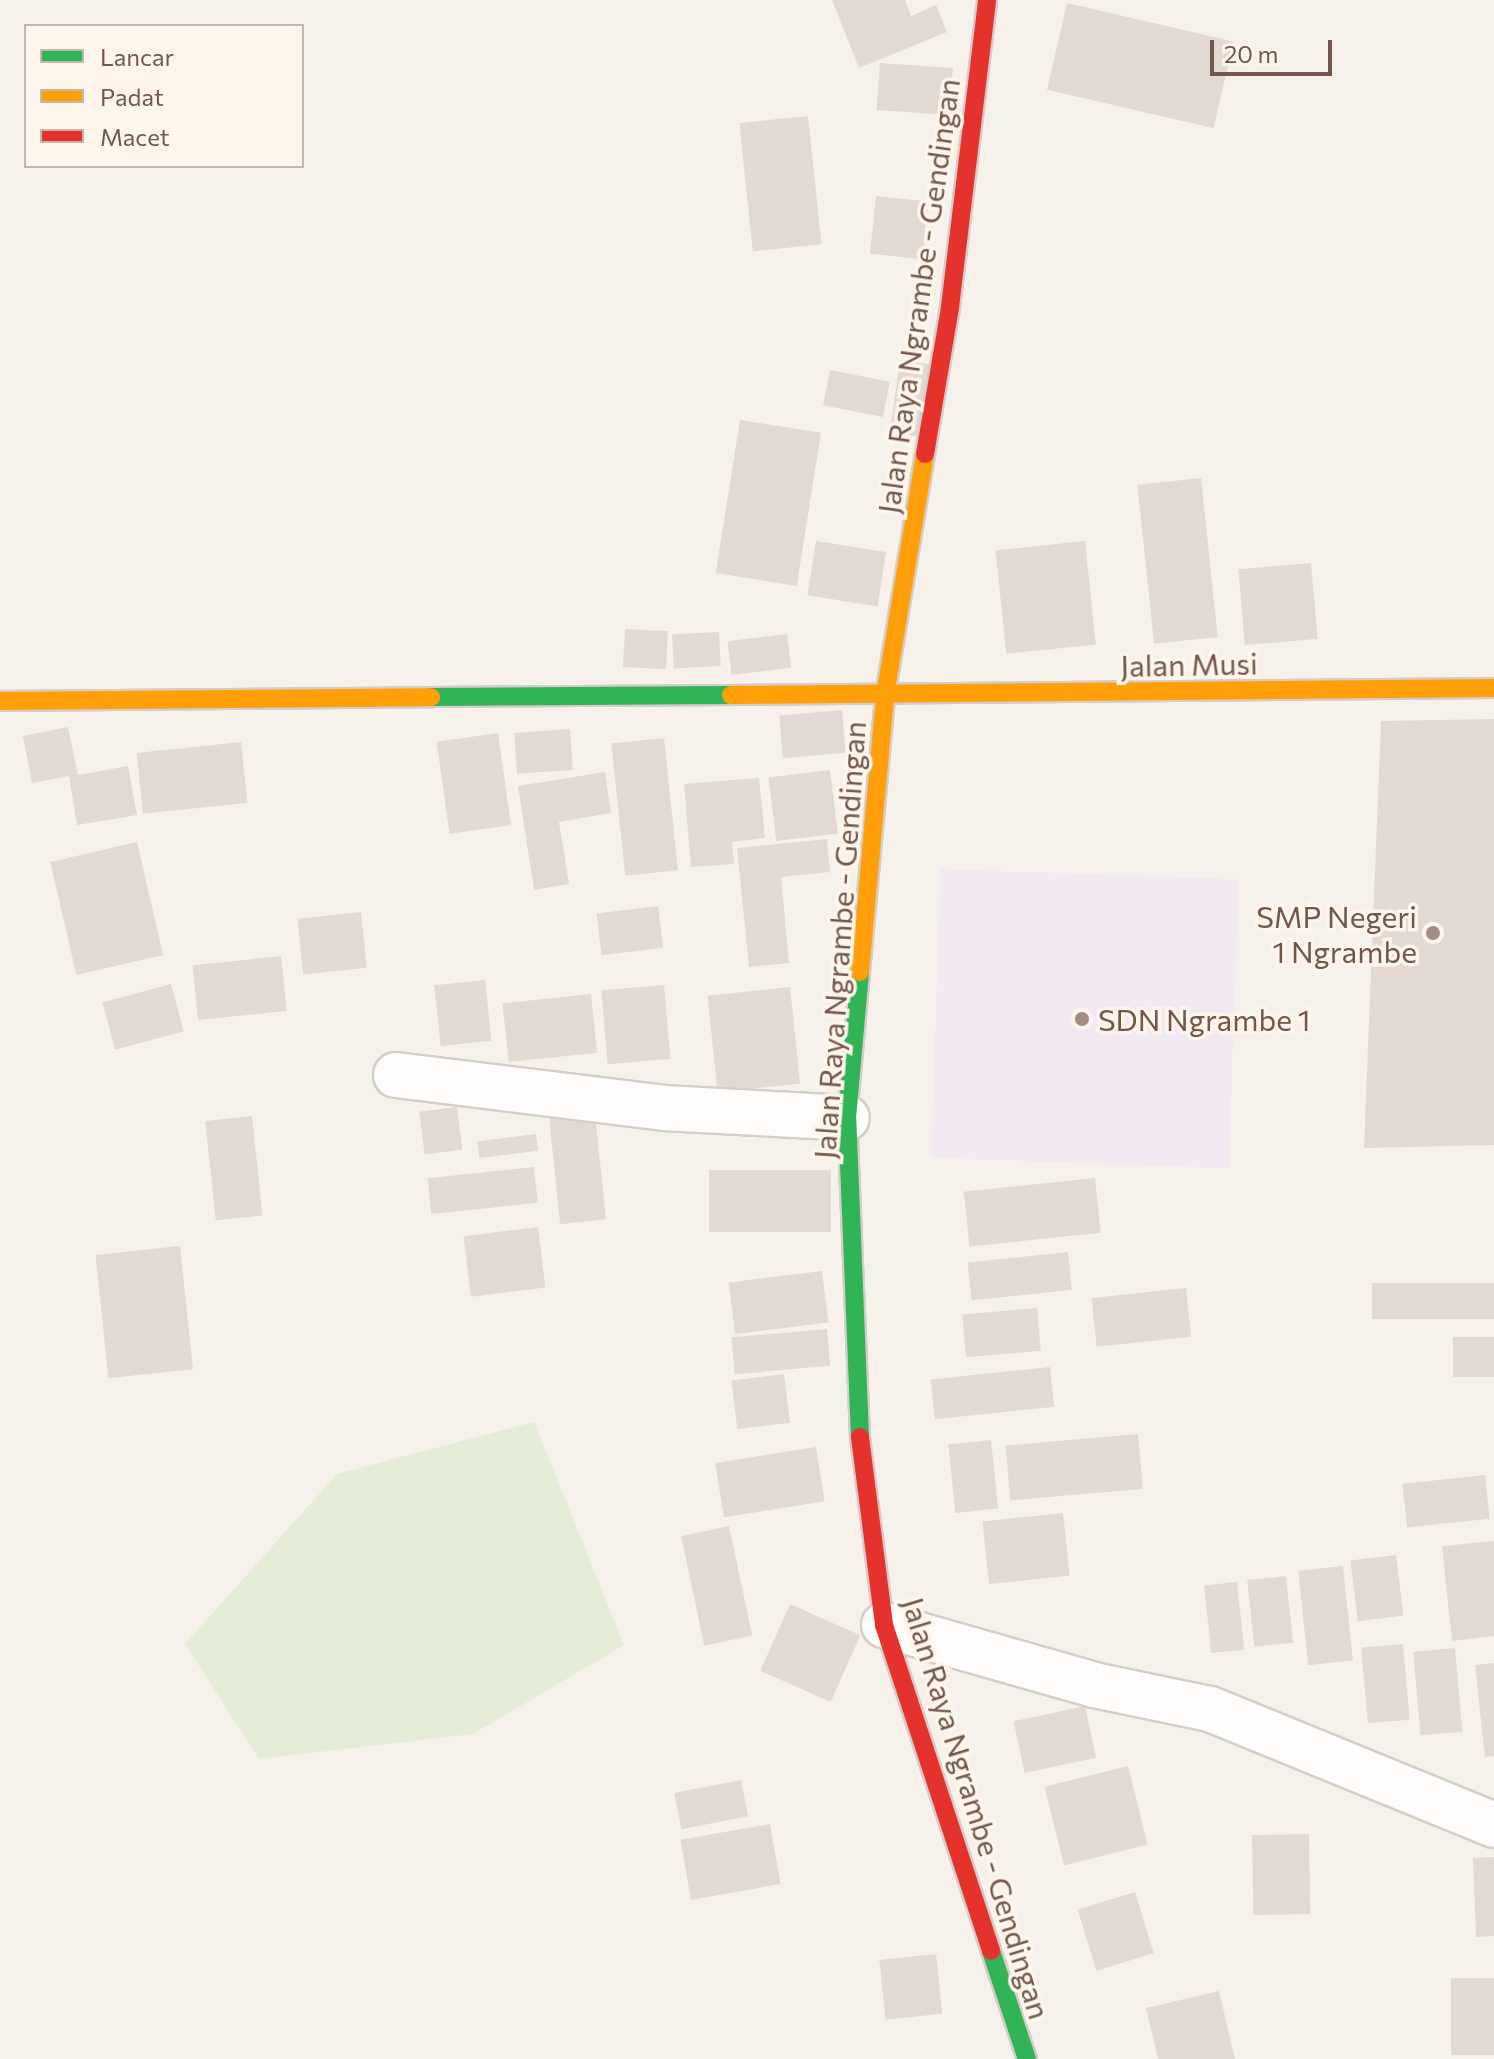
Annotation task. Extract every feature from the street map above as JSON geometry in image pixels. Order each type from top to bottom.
[{"type":"main road","name":"Jalan Raya Ngrambe - Gendingan","points":[[987,0],[950,307],[885,696],[847,1118],[859,1432],[884,1625],[1027,2059]]},
{"type":"main road","name":"Jalan Musi","points":[[0,701],[885,696],[1494,688]]},
{"type":"street","points":[[396,1075],[664,1108],[847,1118]]},
{"type":"street","points":[[884,1625],[1094,1685],[1210,1709],[1494,1825]]},
{"type":"shaded area","name":"SDN Ngrambe 1","points":[[941,869],[1239,879],[1229,1168],[931,1158]]},
{"type":"green space","points":[[534,1422],[624,1645],[473,1734],[259,1759],[185,1644],[337,1474]]},
{"type":"building","points":[[832,0],[905,0],[911,16],[936,5],[947,32],[859,68]]},
{"type":"building","points":[[1067,3],[1234,41],[1214,128],[1047,90]]},
{"type":"building","points":[[880,63],[953,68],[950,115],[877,110]]},
{"type":"building","points":[[808,116],[821,244],[753,252],[739,123]]},
{"type":"building","points":[[876,196],[929,202],[923,259],[870,254]]},
{"type":"building","points":[[900,360],[935,365],[924,437],[890,432]]},
{"type":"building","points":[[830,370],[890,382],[883,417],[823,405]]},
{"type":"building","points":[[740,420],[821,433],[797,586],[716,573]]},
{"type":"building","points":[[1201,478],[1218,637],[1154,644],[1137,485]]},
{"type":"building","points":[[816,541],[886,552],[878,606],[807,595]]},
{"type":"building","points":[[1085,541],[1096,644],[1006,654],[995,550]]},
{"type":"building","points":[[1311,563],[1318,639],[1245,645],[1238,569]]},
{"type":"building","points":[[625,629],[668,631],[666,669],[623,667]]},
{"type":"building","points":[[719,632],[721,666],[674,668],[672,634]]},
{"type":"building","points":[[787,634],[791,668],[732,675],[727,641]]},
{"type":"building","points":[[842,710],[846,753],[783,758],[779,715]]},
{"type":"building","name":"SMP Negeri 1 Ngrambe","points":[[1494,719],[1494,1145],[1364,1148],[1381,721]]},
{"type":"building","points":[[68,727],[78,775],[128,766],[137,815],[77,825],[69,776],[32,783],[23,736]]},
{"type":"building","points":[[570,729],[573,770],[517,774],[514,733]]},
{"type":"building","points":[[498,733],[511,825],[450,834],[437,742]]},
{"type":"building","points":[[664,738],[678,870],[625,876],[611,744]]},
{"type":"building","points":[[241,742],[247,803],[143,814],[137,753]]},
{"type":"building","points":[[830,770],[838,834],[776,841],[768,778]]},
{"type":"building","points":[[605,772],[611,813],[559,822],[569,884],[534,890],[518,786]]},
{"type":"building","points":[[759,778],[765,838],[732,842],[734,864],[691,867],[684,784]]},
{"type":"building","points":[[827,839],[830,872],[781,877],[789,963],[749,967],[737,848]]},
{"type":"building","points":[[137,842],[163,955],[76,975],[50,862]]},
{"type":"building","points":[[658,906],[663,948],[602,955],[596,914]]},
{"type":"building","points":[[361,912],[367,968],[303,974],[297,919]]},
{"type":"building","points":[[281,956],[287,1011],[198,1020],[192,965]]},
{"type":"building","points":[[485,980],[491,1041],[441,1046],[434,985]]},
{"type":"building","points":[[171,984],[184,1031],[115,1050],[102,1002]]},
{"type":"building","points":[[664,985],[670,1059],[608,1064],[601,990]]},
{"type":"building","points":[[790,987],[800,1083],[718,1092],[707,996]]},
{"type":"building","points":[[591,994],[597,1053],[509,1062],[502,1003]]},
{"type":"building","points":[[594,1105],[606,1219],[560,1224],[548,1110]]},
{"type":"building","points":[[457,1107],[462,1150],[425,1154],[419,1112]]},
{"type":"building","points":[[252,1116],[262,1215],[216,1220],[205,1121]]},
{"type":"building","points":[[536,1134],[538,1151],[480,1158],[477,1141]]},
{"type":"building","points":[[534,1167],[538,1203],[431,1214],[428,1178]]},
{"type":"building","points":[[709,1170],[831,1170],[831,1232],[709,1232]]},
{"type":"building","points":[[1095,1178],[1101,1233],[969,1246],[964,1192]]},
{"type":"building","points":[[538,1227],[545,1288],[471,1297],[464,1236]]},
{"type":"building","points":[[180,1246],[193,1369],[108,1378],[95,1255]]},
{"type":"building","points":[[1068,1252],[1072,1290],[972,1300],[968,1263]]},
{"type":"building","points":[[822,1271],[828,1323],[735,1334],[729,1282]]},
{"type":"building","points":[[1372,1283],[1494,1283],[1494,1319],[1372,1319]]},
{"type":"building","points":[[1186,1288],[1191,1337],[1097,1347],[1092,1298]]},
{"type":"building","points":[[1037,1308],[1041,1351],[966,1357],[962,1315]]},
{"type":"building","points":[[827,1329],[830,1366],[735,1374],[731,1337]]},
{"type":"building","points":[[1453,1337],[1494,1337],[1494,1377],[1453,1377]]},
{"type":"building","points":[[1050,1367],[1054,1407],[935,1419],[931,1380]]},
{"type":"building","points":[[784,1374],[790,1423],[737,1429],[731,1380]]},
{"type":"building","points":[[1138,1434],[1143,1489],[1010,1500],[1006,1446]]},
{"type":"building","points":[[991,1440],[998,1509],[955,1513],[948,1444]]},
{"type":"building","points":[[816,1447],[825,1501],[724,1517],[715,1463]]},
{"type":"building","points":[[1485,1475],[1490,1519],[1407,1527],[1402,1484]]},
{"type":"building","points":[[1063,1513],[1070,1576],[989,1584],[982,1521]]},
{"type":"building","points":[[729,1526],[752,1636],[704,1646],[681,1536]]},
{"type":"building","points":[[1494,1541],[1494,1636],[1452,1641],[1442,1546]]},
{"type":"building","points":[[1396,1555],[1403,1616],[1358,1621],[1350,1561]]},
{"type":"building","points":[[1343,1566],[1353,1660],[1308,1665],[1298,1571]]},
{"type":"building","points":[[1286,1576],[1293,1643],[1254,1647],[1247,1580]]},
{"type":"building","points":[[1237,1582],[1244,1650],[1211,1653],[1204,1585]]},
{"type":"building","points":[[790,1604],[860,1635],[831,1702],[760,1671]]},
{"type":"building","points":[[1403,1644],[1410,1720],[1368,1723],[1361,1648]]},
{"type":"building","points":[[1455,1648],[1462,1732],[1420,1735],[1413,1652]]},
{"type":"building","points":[[1494,1663],[1494,1756],[1485,1757],[1475,1665]]},
{"type":"building","points":[[1085,1706],[1096,1758],[1025,1773],[1014,1721]]},
{"type":"building","points":[[1128,1766],[1148,1845],[1064,1865],[1045,1787]]},
{"type":"building","points":[[741,1780],[748,1816],[681,1829],[674,1793]]},
{"type":"building","points":[[770,1824],[781,1884],[691,1900],[680,1840]]},
{"type":"building","points":[[1309,1834],[1310,1914],[1253,1915],[1252,1835]]},
{"type":"building","points":[[1494,1857],[1494,1936],[1476,1937],[1473,1858]]},
{"type":"building","points":[[1135,1892],[1154,1953],[1096,1971],[1078,1910]]},
{"type":"building","points":[[936,1954],[942,2014],[886,2020],[879,1960]]},
{"type":"building","points":[[1451,1978],[1494,1978],[1494,2055],[1451,2055]]},
{"type":"building","points":[[1219,1991],[1235,2059],[1158,2059],[1146,2008]]},
{"type":"traffic: fast","points":[[431,697],[731,695]]},
{"type":"traffic: fast","points":[[860,972],[847,1118],[860,1437]]},
{"type":"traffic: fast","points":[[991,1951],[1027,2059]]},
{"type":"traffic: slow","points":[[860,972],[885,696],[925,454]]},
{"type":"traffic: slow","points":[[731,695],[1494,688]]},
{"type":"traffic: slow","points":[[0,701],[431,697]]},
{"type":"traffic: jam","points":[[925,454],[950,307],[987,0]]},
{"type":"traffic: jam","points":[[860,1437],[884,1625],[991,1951]]},
{"type":"place","name":"SMP Negeri 1 Ngrambe","points":[[1433,933]]},
{"type":"place","name":"SDN Ngrambe 1","points":[[1082,1019]]}]
